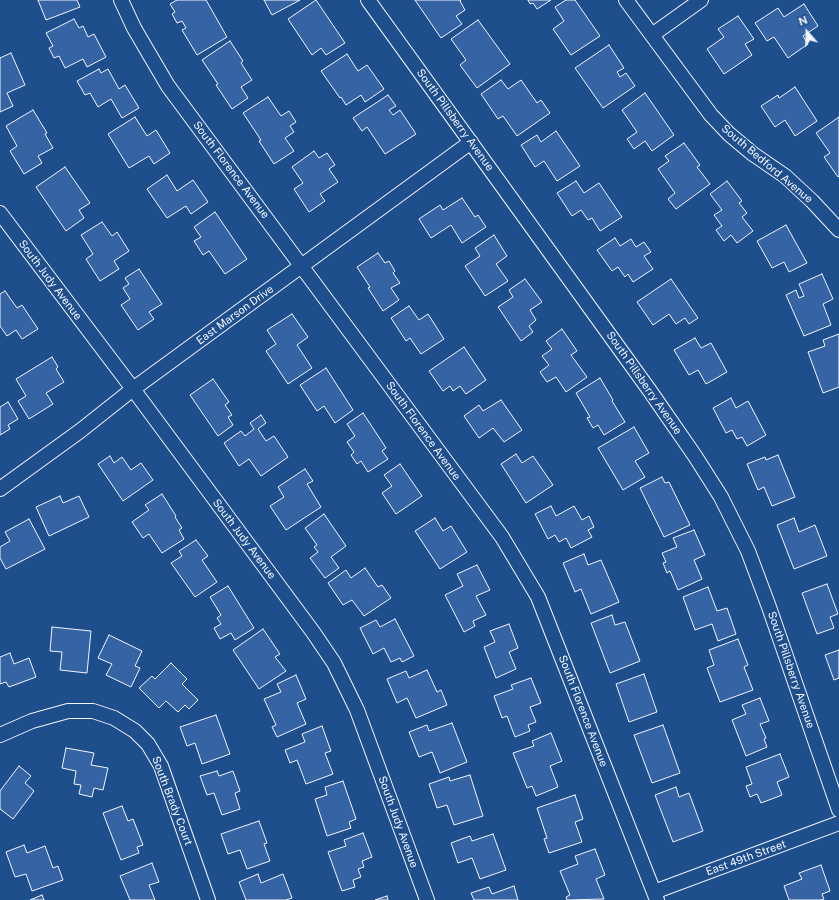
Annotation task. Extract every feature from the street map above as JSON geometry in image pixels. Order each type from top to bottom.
[{"type":"street","name":"South Florence Avenue","points":[[120,0],[134,28],[168,86],[502,537],[538,597],[655,896]]},
{"type":"street","name":"South Pillsberry Avenue","points":[[368,0],[650,391],[695,456],[721,497],[751,558],[839,810]]},
{"type":"street","name":"South Bedford Avenue","points":[[626,0],[711,115],[729,134],[753,154],[784,176],[839,230]]},
{"type":"street","points":[[652,35],[701,0]]},
{"type":"street","name":"East Marson Drive","points":[[0,490],[80,431],[133,389],[471,142]]},
{"type":"street","name":"South Judy Avenue","points":[[0,213],[133,389],[313,632],[334,663],[357,710],[427,900]]},
{"type":"street","name":"South Brady Court","points":[[0,735],[32,720],[68,711],[93,711],[114,718],[135,731],[148,744],[161,766],[208,900]]},
{"type":"street","name":"East 49th Street","points":[[655,896],[839,823]]},
{"type":"building","points":[[38,0],[77,0],[80,7],[46,20]]},
{"type":"building","points":[[177,0],[206,0],[227,37],[197,55],[182,30],[186,28],[182,21],[177,23],[172,14],[175,12],[170,4]]},
{"type":"building","points":[[264,0],[300,0],[272,15]]},
{"type":"building","points":[[316,0],[345,43],[326,55],[321,48],[312,55],[288,19]]},
{"type":"building","points":[[415,0],[461,0],[460,1],[465,10],[456,16],[462,24],[441,38]]},
{"type":"building","points":[[528,0],[551,0],[537,9],[533,3],[530,4]]},
{"type":"building","points":[[566,0],[575,0],[600,36],[571,55],[553,29],[564,21],[555,7]]},
{"type":"building","points":[[804,4],[818,26],[803,36],[808,44],[788,58],[774,37],[767,41],[755,23],[778,8],[784,17]]},
{"type":"building","points":[[738,16],[754,39],[745,44],[752,55],[724,74],[707,49],[724,37],[718,29]]},
{"type":"building","points":[[74,19],[79,28],[83,26],[88,37],[94,34],[106,57],[87,67],[83,59],[65,68],[59,56],[54,58],[49,48],[53,46],[46,33]]},
{"type":"building","points":[[478,20],[510,64],[477,88],[460,65],[466,60],[451,39]]},
{"type":"building","points":[[230,41],[243,61],[241,63],[252,80],[241,87],[248,98],[232,109],[202,60]]},
{"type":"building","points":[[609,45],[624,68],[617,72],[620,77],[626,73],[635,86],[603,108],[575,68]]},
{"type":"building","points":[[11,53],[25,85],[7,93],[13,106],[0,112],[0,58]]},
{"type":"building","points":[[347,54],[358,71],[367,65],[384,89],[365,102],[361,95],[346,105],[321,71]]},
{"type":"building","points":[[99,69],[101,73],[108,69],[119,89],[125,85],[139,108],[122,118],[111,99],[98,107],[90,93],[85,95],[77,81]]},
{"type":"building","points":[[501,80],[508,89],[521,80],[537,103],[541,100],[550,113],[517,136],[503,116],[498,119],[481,94]]},
{"type":"building","points":[[795,87],[817,121],[795,136],[785,120],[775,127],[761,106],[778,95],[779,98]]},
{"type":"building","points":[[645,93],[674,135],[652,151],[645,141],[634,149],[627,139],[637,132],[622,110]]},
{"type":"building","points":[[388,95],[396,106],[389,110],[393,115],[400,110],[416,134],[385,154],[367,127],[362,131],[353,118]]},
{"type":"building","points":[[268,97],[281,116],[289,111],[296,122],[290,126],[294,132],[285,138],[294,151],[274,164],[259,141],[261,140],[243,113]]},
{"type":"building","points":[[33,110],[47,133],[45,134],[53,148],[38,156],[42,163],[24,174],[10,151],[17,146],[6,126]]},
{"type":"building","points":[[135,117],[147,136],[156,130],[170,153],[154,164],[149,156],[129,168],[108,134]]},
{"type":"building","points":[[839,117],[838,177],[824,157],[830,153],[816,133]]},
{"type":"building","points":[[556,131],[580,166],[557,181],[544,161],[535,167],[521,145],[537,135],[541,142]]},
{"type":"building","points":[[684,143],[700,165],[697,167],[710,184],[676,209],[668,199],[675,193],[658,169],[669,161],[665,156]]},
{"type":"building","points":[[314,151],[319,158],[327,153],[335,165],[329,169],[338,182],[320,194],[325,201],[309,212],[294,189],[303,183],[292,167]]},
{"type":"building","points":[[65,167],[90,203],[79,210],[84,218],[66,231],[36,187]]},
{"type":"building","points":[[167,175],[177,191],[193,180],[208,202],[191,214],[186,206],[167,218],[147,189]]},
{"type":"building","points":[[576,181],[584,193],[599,183],[622,217],[600,231],[592,218],[588,220],[581,210],[572,216],[557,193]]},
{"type":"building","points":[[727,181],[742,201],[739,203],[747,213],[742,217],[753,231],[737,243],[731,235],[724,241],[716,230],[722,226],[714,215],[722,210],[710,194]]},
{"type":"building","points":[[462,198],[475,217],[478,215],[486,227],[462,243],[451,225],[431,238],[419,219],[440,205],[443,210]]},
{"type":"building","points":[[215,212],[247,259],[225,274],[209,251],[203,255],[194,241],[201,237],[194,227]]},
{"type":"building","points":[[102,222],[112,236],[117,232],[129,251],[114,261],[119,269],[100,281],[86,259],[93,254],[81,235]]},
{"type":"building","points":[[786,225],[807,263],[789,272],[784,262],[772,268],[757,241]]},
{"type":"building","points":[[494,235],[507,256],[496,264],[508,281],[485,296],[465,266],[480,256],[475,248]]},
{"type":"building","points":[[615,238],[620,246],[631,239],[636,247],[644,242],[651,252],[644,256],[653,269],[633,282],[628,274],[625,277],[618,267],[612,271],[597,250]]},
{"type":"building","points":[[378,253],[385,263],[389,261],[395,271],[393,273],[400,283],[391,288],[399,300],[383,311],[368,288],[370,287],[357,267]]},
{"type":"building","points":[[139,269],[162,304],[149,312],[154,319],[138,330],[121,305],[130,299],[123,288],[129,284],[125,278]]},
{"type":"building","points":[[822,274],[833,299],[823,304],[831,325],[804,336],[786,295],[796,290],[799,298],[804,296],[799,284]]},
{"type":"building","points":[[525,279],[542,302],[530,310],[536,320],[529,326],[533,332],[521,341],[498,307],[513,297],[509,290]]},
{"type":"building","points":[[671,279],[698,318],[689,324],[685,318],[676,324],[669,314],[653,325],[637,302]]},
{"type":"building","points":[[5,291],[17,308],[22,305],[38,329],[22,339],[16,330],[7,336],[0,326],[0,294]]},
{"type":"building","points":[[409,306],[419,320],[428,314],[444,339],[421,354],[410,338],[406,341],[391,318]]},
{"type":"building","points":[[292,314],[308,337],[297,345],[312,368],[288,384],[266,351],[276,344],[267,330]]},
{"type":"building","points":[[562,329],[577,351],[571,355],[587,377],[566,392],[556,377],[547,382],[540,372],[549,365],[542,356],[552,349],[546,341]]},
{"type":"building","points":[[839,334],[839,387],[823,393],[808,352],[825,346],[823,340]]},
{"type":"building","points":[[695,338],[701,348],[711,343],[727,372],[706,384],[698,370],[689,375],[674,350]]},
{"type":"building","points":[[464,347],[486,380],[466,394],[460,386],[453,391],[450,386],[443,391],[429,371]]},
{"type":"building","points":[[52,357],[58,367],[56,369],[64,382],[46,393],[53,404],[29,419],[18,401],[26,396],[16,379]]},
{"type":"building","points":[[326,368],[353,410],[335,423],[324,406],[317,411],[300,385]]},
{"type":"building","points":[[600,378],[625,422],[604,435],[598,425],[593,428],[587,418],[590,417],[576,393]]},
{"type":"building","points":[[213,379],[229,402],[225,405],[232,415],[228,417],[233,425],[218,436],[190,395]]},
{"type":"building","points":[[731,398],[736,408],[748,401],[766,435],[747,446],[742,437],[737,439],[732,430],[726,433],[713,408]]},
{"type":"building","points":[[501,400],[522,430],[504,442],[493,428],[479,438],[464,416],[479,405],[483,411]]},
{"type":"building","points":[[8,402],[18,419],[8,425],[10,429],[0,435],[0,407]]},
{"type":"building","points":[[363,413],[386,448],[382,451],[388,459],[368,472],[361,461],[357,464],[351,455],[354,452],[347,442],[355,436],[347,424]]},
{"type":"building","points":[[261,415],[266,423],[258,429],[266,441],[274,436],[288,457],[261,476],[249,459],[239,466],[224,443],[241,431],[245,436],[254,429],[250,423]]},
{"type":"building","points":[[634,427],[649,453],[635,461],[645,477],[623,490],[598,448]]},
{"type":"building","points":[[516,454],[522,463],[533,456],[553,485],[526,503],[501,464]]},
{"type":"building","points":[[778,455],[795,497],[772,506],[764,487],[758,490],[747,464],[765,457],[766,460]]},
{"type":"building","points":[[110,456],[114,463],[122,457],[131,470],[141,463],[153,480],[123,501],[98,464]]},
{"type":"building","points":[[400,464],[422,496],[396,514],[382,493],[392,486],[384,475]]},
{"type":"building","points":[[305,469],[313,481],[307,484],[321,507],[286,530],[270,506],[284,497],[278,487]]},
{"type":"building","points":[[662,477],[665,483],[669,482],[690,525],[664,537],[640,488]]},
{"type":"building","points":[[162,494],[182,528],[179,530],[184,539],[162,553],[149,534],[143,538],[132,522],[149,510],[145,505]]},
{"type":"building","points":[[60,496],[63,503],[79,496],[89,517],[49,536],[36,507]]},
{"type":"building","points":[[551,506],[556,516],[574,506],[582,520],[589,516],[594,527],[588,530],[592,537],[571,548],[566,538],[559,542],[555,535],[548,539],[535,514]]},
{"type":"building","points":[[324,514],[346,546],[331,557],[339,568],[325,578],[310,558],[318,552],[314,547],[317,545],[305,528]]},
{"type":"building","points":[[435,518],[443,531],[451,526],[467,552],[440,569],[415,531]]},
{"type":"building","points":[[794,518],[799,532],[815,525],[827,556],[794,569],[777,525]]},
{"type":"building","points":[[29,519],[45,549],[6,569],[0,558],[0,547],[10,541],[5,532]]},
{"type":"building","points":[[694,530],[705,555],[694,560],[702,579],[678,590],[670,571],[667,573],[663,563],[666,562],[662,553],[677,547],[673,538]]},
{"type":"building","points":[[196,540],[208,556],[202,560],[217,582],[195,597],[171,563],[182,556],[179,551]]},
{"type":"building","points":[[584,554],[588,565],[601,560],[619,602],[591,614],[581,589],[575,592],[563,563]]},
{"type":"building","points":[[477,565],[490,590],[476,596],[486,615],[473,621],[475,626],[464,632],[445,595],[463,586],[457,574]]},
{"type":"building","points":[[365,568],[378,587],[382,585],[391,598],[364,616],[352,600],[343,605],[328,583],[346,570],[351,578]]},
{"type":"building","points":[[827,584],[838,614],[830,617],[834,628],[817,634],[802,593]]},
{"type":"building","points":[[228,586],[254,628],[235,640],[231,633],[220,639],[214,628],[221,624],[217,618],[221,615],[210,597]]},
{"type":"building","points":[[708,587],[717,611],[727,608],[736,634],[718,641],[712,624],[695,630],[683,597]]},
{"type":"building","points":[[612,615],[615,625],[625,622],[640,661],[610,673],[591,623]]},
{"type":"building","points":[[395,619],[414,656],[402,662],[400,658],[391,662],[384,648],[373,654],[360,628],[376,620],[380,627]]},
{"type":"building","points":[[509,624],[518,648],[509,652],[516,669],[496,678],[484,647],[495,642],[490,631]]},
{"type":"building","points":[[52,627],[91,631],[87,673],[60,670],[62,652],[50,651]]},
{"type":"building","points":[[263,629],[280,654],[275,657],[286,671],[259,689],[233,650]]},
{"type":"building","points":[[109,635],[142,651],[135,666],[140,668],[131,687],[106,675],[112,664],[98,658]]},
{"type":"building","points":[[738,639],[748,665],[744,667],[753,690],[720,702],[707,668],[714,665],[709,650]]},
{"type":"building","points":[[839,650],[839,678],[834,680],[825,655]]},
{"type":"building","points":[[10,653],[14,664],[29,658],[36,677],[9,687],[6,682],[0,684],[0,657]]},
{"type":"building","points":[[171,663],[187,679],[182,684],[198,700],[189,709],[185,705],[178,712],[166,701],[159,708],[139,688],[152,676],[155,679]]},
{"type":"building","points":[[427,670],[437,692],[441,690],[447,705],[416,718],[407,698],[397,703],[387,679],[406,671],[409,678]]},
{"type":"building","points":[[644,674],[657,712],[629,722],[616,684]]},
{"type":"building","points":[[296,675],[306,699],[297,703],[306,724],[277,737],[272,727],[276,725],[264,699],[281,692],[277,684]]},
{"type":"building","points":[[531,678],[541,703],[530,707],[536,722],[528,725],[530,731],[515,737],[507,716],[502,718],[494,696],[513,689],[511,685]]},
{"type":"building","points":[[760,698],[769,721],[760,724],[766,738],[764,739],[767,747],[746,756],[732,720],[746,714],[742,705]]},
{"type":"building","points":[[216,715],[230,754],[202,764],[195,743],[187,746],[180,727]]},
{"type":"building","points":[[452,723],[467,762],[440,773],[432,752],[419,757],[409,732],[427,725],[429,731]]},
{"type":"building","points":[[663,725],[680,773],[652,783],[634,735]]},
{"type":"building","points":[[322,726],[331,751],[325,753],[333,774],[306,784],[297,760],[290,763],[285,750],[305,742],[302,734]]},
{"type":"building","points":[[551,733],[562,761],[550,766],[558,787],[536,796],[532,786],[527,788],[513,753],[534,746],[532,741]]},
{"type":"building","points":[[66,748],[94,753],[91,765],[108,768],[103,790],[94,788],[92,797],[79,794],[81,785],[74,784],[76,771],[62,768]]},
{"type":"building","points":[[780,754],[789,777],[777,782],[782,795],[761,803],[757,794],[750,797],[746,786],[752,784],[746,767]]},
{"type":"building","points":[[19,766],[31,776],[25,783],[34,791],[13,819],[0,809],[0,791]]},
{"type":"building","points":[[217,771],[219,776],[233,771],[240,791],[235,793],[240,809],[222,815],[214,793],[207,795],[200,776]]},
{"type":"building","points":[[470,775],[483,816],[454,825],[447,805],[437,808],[429,784],[449,777],[450,781]]},
{"type":"building","points":[[343,781],[356,819],[349,822],[351,828],[327,836],[315,799],[327,795],[325,787]]},
{"type":"building","points":[[676,787],[679,797],[689,793],[703,831],[673,842],[655,795]]},
{"type":"building","points":[[575,795],[583,819],[575,822],[582,842],[549,853],[544,839],[547,838],[537,808]]},
{"type":"building","points":[[122,806],[128,821],[133,819],[143,845],[137,847],[139,853],[121,860],[103,813]]},
{"type":"building","points":[[259,821],[267,843],[264,844],[270,861],[247,869],[240,850],[228,854],[221,834]]},
{"type":"building","points":[[363,833],[372,857],[362,861],[364,867],[358,869],[361,877],[353,880],[355,887],[342,891],[328,852],[346,846],[344,840]]},
{"type":"building","points":[[493,834],[506,870],[480,879],[472,858],[458,863],[451,843],[470,836],[472,841]]},
{"type":"building","points":[[24,845],[27,853],[45,846],[53,868],[58,866],[63,880],[32,891],[26,874],[15,877],[6,852]]},
{"type":"building","points":[[595,849],[605,875],[596,879],[604,899],[567,900],[566,897],[570,895],[560,871],[578,864],[575,856]]},
{"type":"building","points":[[152,863],[159,882],[149,885],[155,900],[130,900],[120,876]]},
{"type":"building","points":[[821,865],[830,891],[822,894],[824,899],[789,900],[784,886],[802,879],[799,873]]},
{"type":"building","points":[[258,874],[261,883],[283,874],[292,898],[286,900],[246,900],[239,882]]},
{"type":"building","points":[[514,886],[518,900],[474,900],[471,893],[489,887],[492,894]]},
{"type":"building","points":[[42,895],[44,900],[30,900]]},
{"type":"building","points":[[387,896],[388,900],[375,900]]}]
